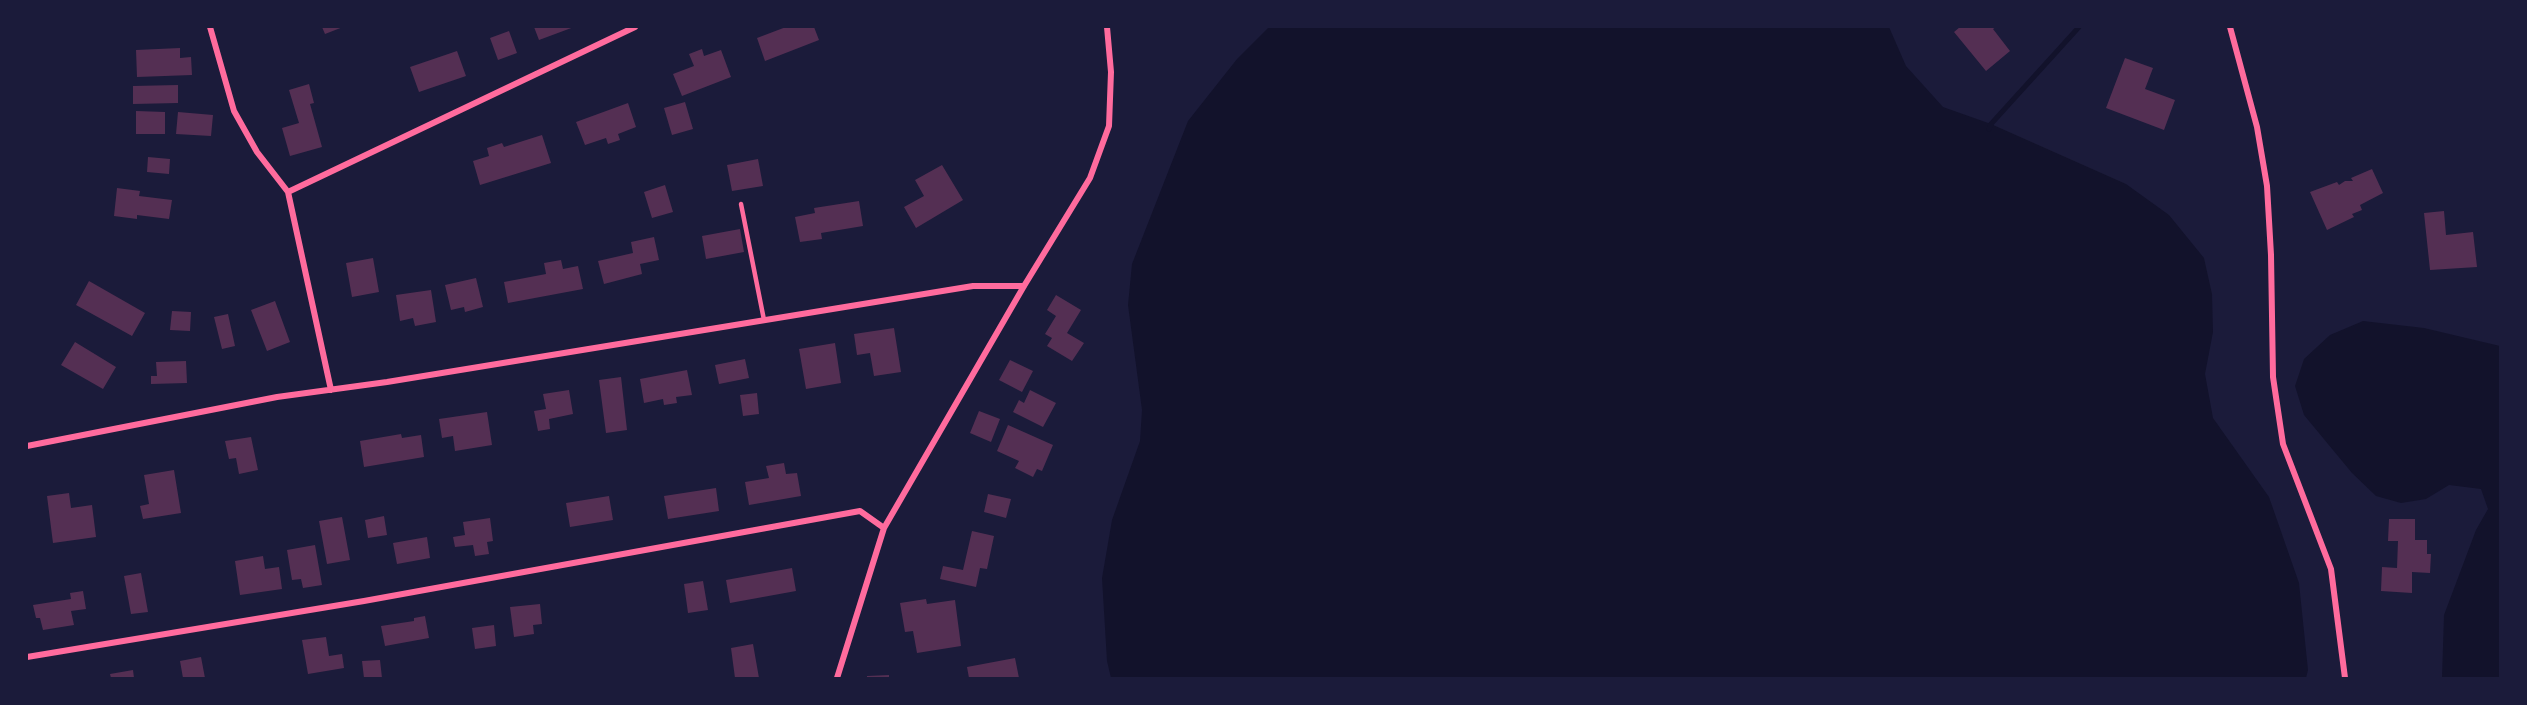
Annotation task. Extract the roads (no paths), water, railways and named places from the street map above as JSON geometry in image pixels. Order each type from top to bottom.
[{"type":"street","points":[[210,27],[234,111],[257,152],[288,192],[331,390]]},
{"type":"street","points":[[288,192],[635,27]]},
{"type":"street","points":[[837,678],[884,528],[1024,286],[1090,178],[1109,126],[1111,72],[1107,27]]},
{"type":"street","points":[[2230,27],[2257,127],[2267,186],[2271,255],[2273,377],[2283,444],[2331,569],[2345,678]]},
{"type":"street","points":[[27,446],[277,397],[973,286],[1024,286]]},
{"type":"street","points":[[27,657],[364,601],[860,511],[884,528]]},
{"type":"lane","points":[[741,204],[764,320]]},
{"type":"waterway","points":[[1989,129],[1991,124],[2079,27]]}]
